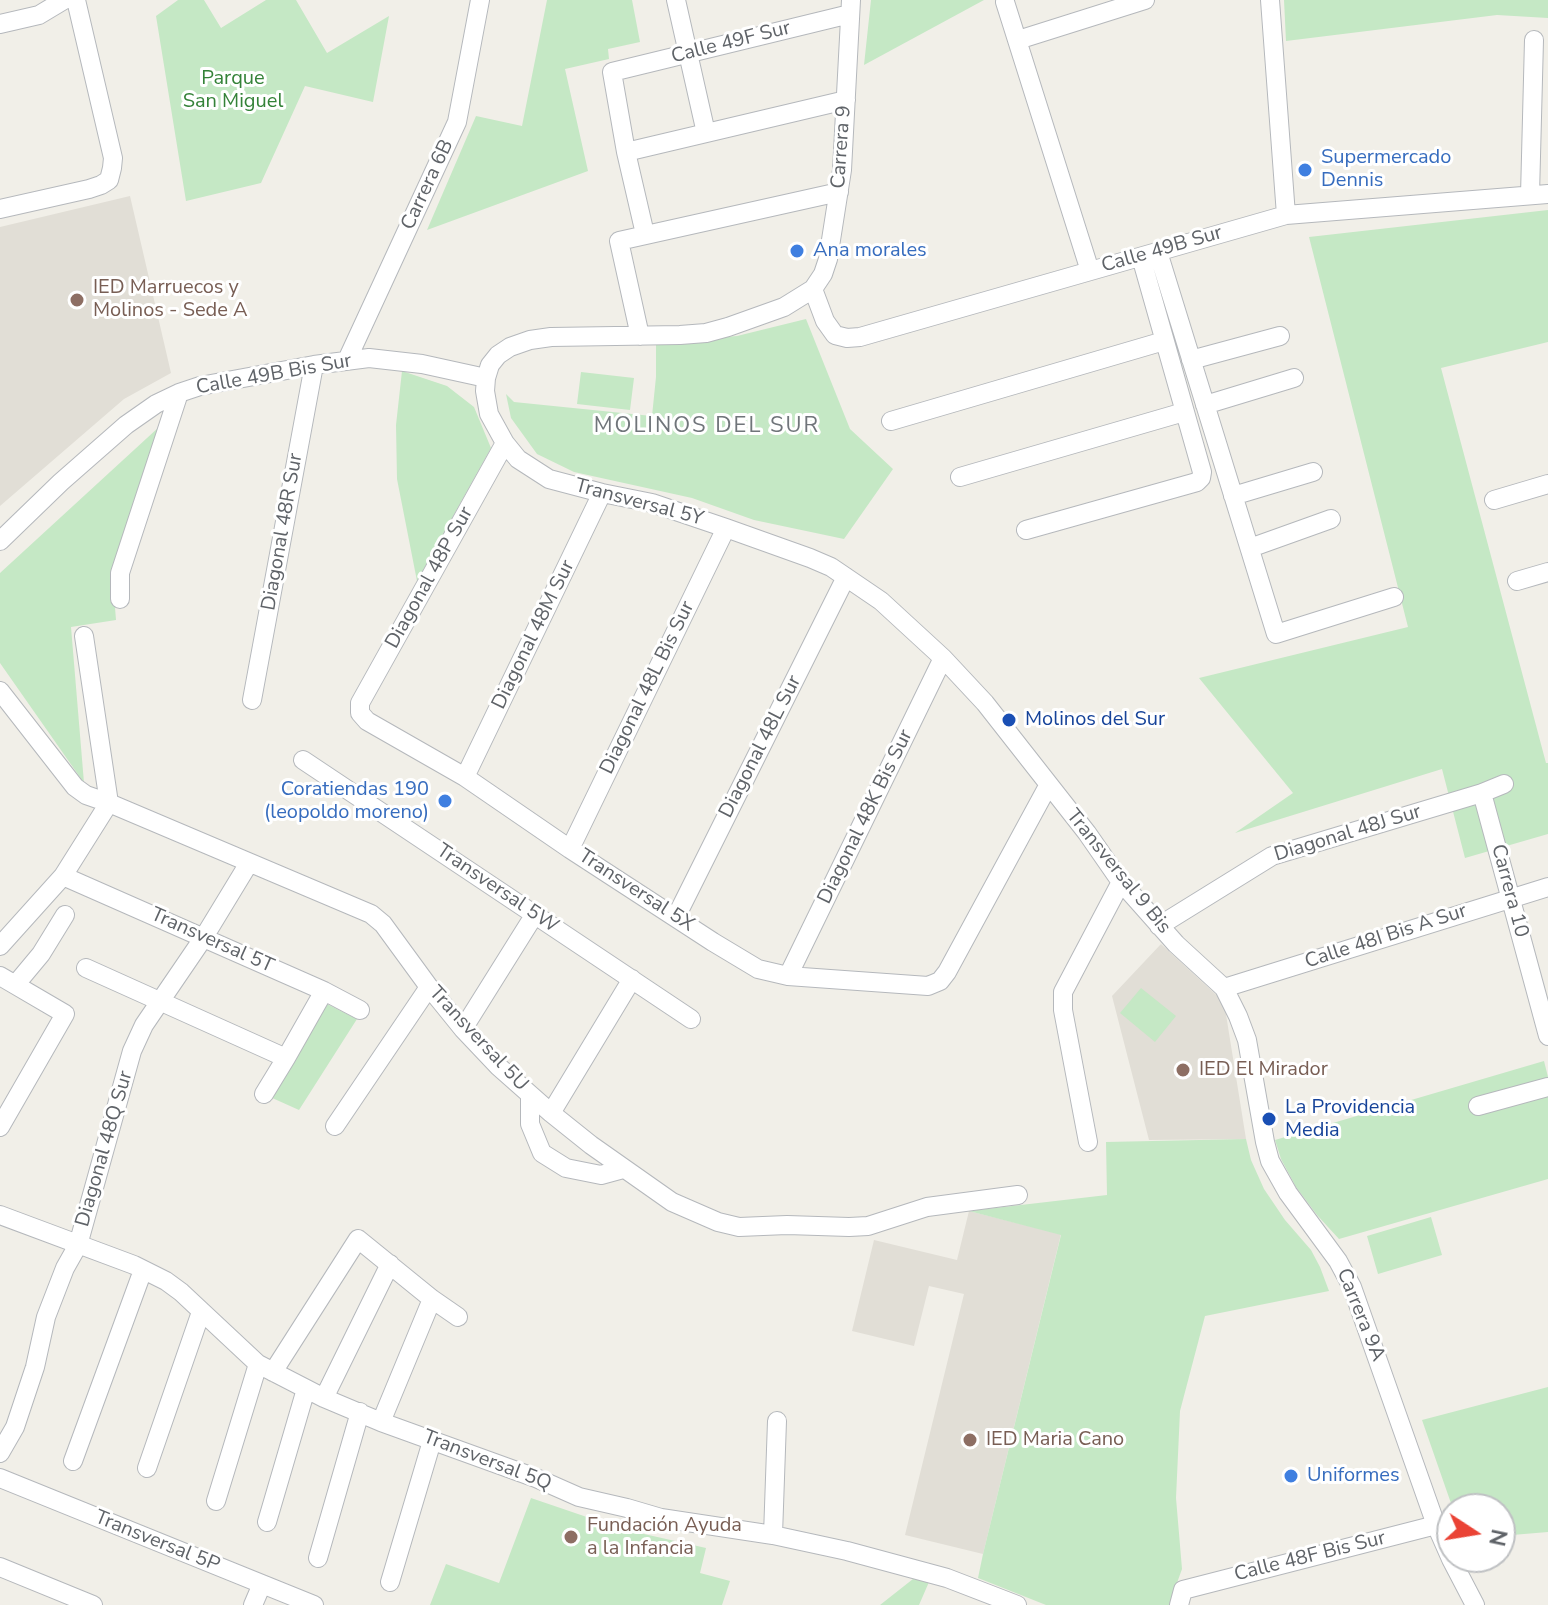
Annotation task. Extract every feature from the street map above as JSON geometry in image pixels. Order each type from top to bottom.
[{"type":"street","points":[[0,24],[64,0]]},
{"type":"street","points":[[0,209],[89,189],[109,180],[113,158],[76,0]]},
{"type":"street","name":"Carrera 6B","points":[[347,360],[457,122],[480,0]]},
{"type":"street","points":[[676,0],[706,133]]},
{"type":"street","points":[[1018,40],[1145,0]]},
{"type":"street","points":[[1270,0],[1286,215]]},
{"type":"street","points":[[1005,2],[1090,271]]},
{"type":"street","name":"Calle 49F Sur","points":[[626,152],[612,72],[850,7]]},
{"type":"street","name":"Carrera 9","points":[[813,289],[828,259],[839,192],[845,145],[850,7]]},
{"type":"street","points":[[1534,40],[1540,135],[1539,194]]},
{"type":"street","points":[[645,234],[626,152],[846,100]]},
{"type":"street","points":[[640,336],[619,241],[839,192]]},
{"type":"street","name":"Calle 49B Sur","points":[[813,289],[825,321],[835,335],[847,338],[1286,215],[1539,194]]},
{"type":"street","points":[[1026,530],[1197,482],[1201,478],[1202,472],[1164,341],[1149,254]]},
{"type":"street","points":[[1149,254],[1191,360],[1276,634],[1394,597]]},
{"type":"street","points":[[486,378],[490,365],[498,355],[530,340],[706,333],[784,307],[813,289]]},
{"type":"street","points":[[1191,360],[1280,336]]},
{"type":"street","points":[[891,421],[1164,341]]},
{"type":"street","name":"Calle 49B Bis Sur","points":[[0,541],[126,425],[156,404],[179,393],[200,386],[314,365],[369,358],[395,360],[486,378]]},
{"type":"street","name":"Diagonal 48R Sur","points":[[252,700],[314,365]]},
{"type":"street","name":"Transversal 5Y","points":[[486,378],[489,414],[505,443],[518,459],[549,479],[652,503],[831,567],[881,601],[943,658]]},
{"type":"street","points":[[1205,405],[1294,378]]},
{"type":"street","points":[[120,599],[120,573],[179,393]]},
{"type":"street","points":[[960,477],[1184,412]]},
{"type":"street","name":"Diagonal 48P Sur","points":[[360,713],[360,703],[505,443]]},
{"type":"street","points":[[1233,496],[1313,472]]},
{"type":"street","points":[[1494,500],[1548,484]]},
{"type":"street","name":"Diagonal 48M Sur","points":[[465,777],[602,493]]},
{"type":"street","points":[[1250,548],[1331,519]]},
{"type":"street","name":"Diagonal 48L Bis Sur","points":[[570,849],[726,528]]},
{"type":"street","points":[[1517,581],[1548,572]]},
{"type":"street","name":"Diagonal 48L Sur","points":[[676,917],[846,577]]},
{"type":"street","points":[[0,946],[63,876],[109,803],[84,636]]},
{"type":"street","name":"Transversal 9 Bis","points":[[943,658],[985,703],[1087,833],[1121,882],[1191,959],[1224,988]]},
{"type":"street","name":"Diagonal 48K Bis Sur","points":[[788,976],[943,658]]},
{"type":"street","name":"Transversal 5U","points":[[0,691],[75,787],[86,795],[371,914],[383,924],[463,1029],[499,1067],[551,1113],[623,1169],[672,1202],[718,1222],[739,1227],[868,1226],[927,1207],[1018,1195]]},
{"type":"street","name":"Transversal 5X","points":[[360,713],[367,721],[465,777],[713,942],[758,969],[788,976],[928,986],[940,981],[1048,786]]},
{"type":"street","name":"Transversal 5W","points":[[303,760],[691,1019]]},
{"type":"street","name":"Diagonal 48J Sur","points":[[1159,926],[1272,856],[1504,784]]},
{"type":"street","name":"Carrera 10","points":[[1482,793],[1548,1036]]},
{"type":"street","name":"Diagonal 48Q Sur","points":[[0,1453],[15,1427],[35,1367],[46,1317],[65,1268],[78,1245],[132,1051],[144,1025],[204,937],[249,863]]},
{"type":"street","name":"Transversal 5T","points":[[63,876],[324,991],[360,1010]]},
{"type":"street","points":[[1088,1142],[1063,1010],[1063,992],[1121,882]]},
{"type":"street","name":"Calle 48I Bis A Sur","points":[[1224,988],[1548,887]]},
{"type":"street","points":[[463,1029],[535,914]]},
{"type":"street","points":[[0,1127],[65,1014],[8,980],[41,954],[65,915]]},
{"type":"street","points":[[86,968],[286,1058]]},
{"type":"street","points":[[551,1113],[632,979]]},
{"type":"street","points":[[335,1126],[429,987]]},
{"type":"street","name":"Carrera 9A","points":[[1224,988],[1247,1040],[1270,1161],[1288,1193],[1338,1261],[1352,1287],[1436,1525]]},
{"type":"street","points":[[264,1094],[324,991]]},
{"type":"street","points":[[1478,1106],[1548,1087]]},
{"type":"street","points":[[530,1095],[530,1124],[542,1153],[566,1168],[589,1173],[601,1175],[623,1169]]},
{"type":"street","name":"Transversal 5Q","points":[[0,1215],[166,1281],[265,1368],[381,1422],[536,1478],[579,1497],[661,1518],[773,1535],[847,1551],[947,1578],[1017,1605]]},
{"type":"street","points":[[216,1501],[265,1368],[358,1239],[458,1317]]},
{"type":"street","points":[[324,1398],[390,1264]]},
{"type":"street","points":[[73,1461],[143,1270]]},
{"type":"street","points":[[381,1422],[432,1299]]},
{"type":"street","points":[[147,1468],[201,1312]]},
{"type":"street","points":[[267,1522],[306,1389]]},
{"type":"street","points":[[318,1558],[360,1412]]},
{"type":"street","points":[[773,1535],[777,1421]]},
{"type":"street","points":[[390,1582],[432,1441]]},
{"type":"street","name":"Transversal 5P","points":[[0,1478],[314,1605]]},
{"type":"street","name":"Calle 48F Bis Sur","points":[[1181,1598],[1436,1525]]},
{"type":"street","points":[[0,1567],[93,1605]]},
{"type":"street","name":"Carrera 9A","points":[[1458,1573],[1475,1605]]},
{"type":"street","points":[[253,1605],[262,1584]]},
{"type":"shaded area","name":"IED Marruecos y Molinos - Sede A","points":[[130,196],[171,373],[124,399],[0,506],[0,227]]},
{"type":"shaded area","name":"IED El Mirador","points":[[1161,944],[1224,1002],[1246,1139],[1149,1140],[1112,996]]},
{"type":"shaded area","name":"IED Maria Cano","points":[[969,1211],[1061,1234],[983,1554],[905,1535],[964,1294],[929,1286],[914,1346],[852,1331],[874,1240],[957,1260]]},
{"type":"green space","name":"Parque San Miguel","points":[[178,0],[204,0],[221,28],[266,0],[296,0],[327,53],[389,16],[373,102],[305,86],[261,183],[186,201],[156,16]]},
{"type":"green space","points":[[547,0],[632,0],[640,42],[608,49],[609,59],[565,69],[588,171],[427,230],[476,116],[522,126]]},
{"type":"green space","points":[[871,0],[984,0],[864,65]]},
{"type":"green space","points":[[1284,0],[1548,0],[1548,18],[1497,15],[1286,41]]},
{"type":"green space","points":[[1548,210],[1548,342],[1441,368],[1548,763],[1548,834],[1465,858],[1442,769],[1235,833],[1293,793],[1199,678],[1408,627],[1309,237]]},
{"type":"green space","points":[[806,319],[850,429],[893,469],[844,539],[754,520],[692,498],[574,472],[537,454],[511,418],[506,394],[514,402],[652,416],[656,343],[737,336]]},
{"type":"green space","points":[[402,371],[447,386],[474,407],[491,448],[417,581],[397,479],[396,425]]},
{"type":"green space","points":[[581,372],[634,378],[630,410],[577,404]]},
{"type":"green space","points":[[159,427],[112,570],[116,620],[71,627],[84,783],[0,663],[0,573]]},
{"type":"green space","points":[[1141,988],[1176,1016],[1155,1042],[1120,1013]]},
{"type":"green space","points":[[325,1003],[357,1019],[299,1110],[270,1097]]},
{"type":"green space","points":[[1544,1061],[1548,1077],[1548,1179],[1339,1239],[1296,1187],[1281,1159],[1275,1140]]},
{"type":"green space","points":[[1246,1139],[1251,1160],[1264,1189],[1311,1250],[1329,1291],[1205,1316],[1180,1411],[1176,1498],[1182,1569],[1169,1605],[1046,1605],[978,1578],[1061,1235],[969,1211],[1107,1195],[1106,1142]]},
{"type":"green space","points":[[1431,1217],[1442,1255],[1378,1274],[1367,1236]]},
{"type":"green space","points":[[1548,1387],[1548,1532],[1516,1535],[1516,1493],[1447,1493],[1422,1420]]},
{"type":"green space","points":[[531,1498],[622,1529],[706,1548],[700,1573],[730,1581],[722,1605],[430,1605],[446,1564],[499,1583]]},
{"type":"green space","points":[[913,1579],[929,1582],[919,1605],[880,1605]]},
{"type":"place","name":"Supermercado Dennis","points":[[1305,170]]},
{"type":"place","name":"Ana morales","points":[[797,251]]},
{"type":"place","name":"IED Marruecos y Molinos - Sede A","points":[[77,300]]},
{"type":"place","name":"Molinos del Sur","points":[[1009,720]]},
{"type":"place","name":"Coratiendas 190 (leopoldo moreno)","points":[[445,801]]},
{"type":"place","name":"IED El Mirador","points":[[1183,1070]]},
{"type":"place","name":"La Providencia Media","points":[[1269,1119]]},
{"type":"place","name":"IED Maria Cano","points":[[970,1440]]},
{"type":"place","name":"Uniformes","points":[[1291,1476]]},
{"type":"place","name":"Fundación Ayuda a la Infancia","points":[[571,1537]]},
{"type":"district","name":"MOLINOS DEL SUR","points":[[707,427]]}]
